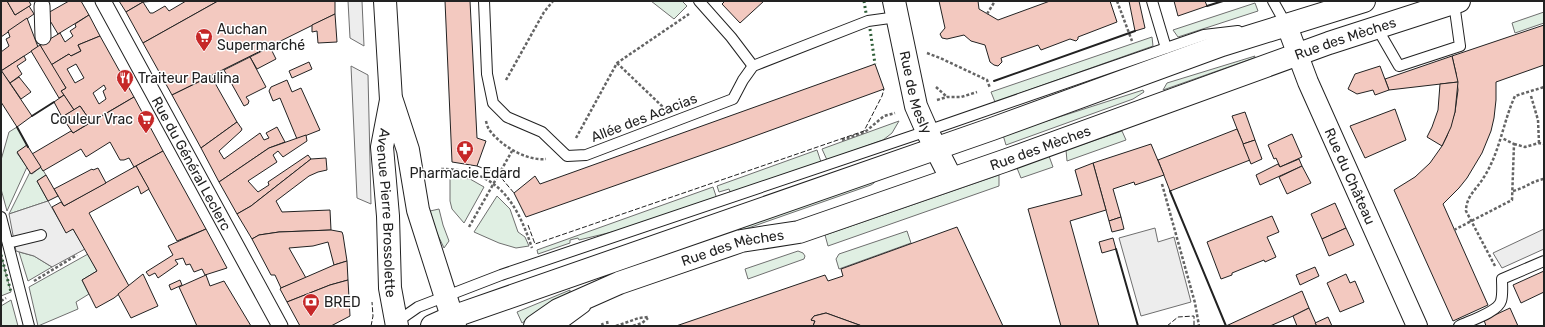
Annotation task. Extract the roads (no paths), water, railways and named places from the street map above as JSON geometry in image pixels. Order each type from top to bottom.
[{"type":"main road","name":"Avenue Pierre Brossolette","points":[[385,1],[392,100],[408,150],[418,210],[453,322]]},
{"type":"main road","name":"Rue des Mèches","points":[[432,326],[453,322],[932,139],[992,129],[1222,45],[1287,26],[1346,5],[1364,1]]},
{"type":"main road","name":"Rue des Mèches","points":[[535,326],[558,310],[619,283],[741,241],[799,232],[1298,55],[1457,2]]},
{"type":"main road","name":"Rue de Mesly","points":[[895,9],[916,106],[951,178]]},
{"type":"main road","name":"Avenue Pierre Brossolette","points":[[392,100],[382,147],[388,216],[390,288],[395,325]]},
{"type":"street","name":"Rue du Général Leclerc","points":[[103,1],[280,326]]},
{"type":"street","points":[[43,37],[44,3]]},
{"type":"street","name":"Rue du Château","points":[[1287,26],[1308,82],[1417,326]]},
{"type":"lane","name":"Allée des Acacias","points":[[484,1],[487,74],[493,104],[507,117],[542,132],[567,156],[586,155],[733,99],[743,80],[753,66]]},
{"type":"lane","points":[[1152,1],[1166,48]]},
{"type":"lane","points":[[1274,1],[1287,26]]},
{"type":"lane","points":[[703,2],[753,66],[895,9]]},
{"type":"lane","points":[[1377,28],[1399,66],[1460,46],[1457,2]]},
{"type":"lane","name":"Rue des Mèches","points":[[395,325],[418,306],[445,295],[501,275],[932,139],[1166,48],[1204,35],[1287,26]]},
{"type":"lane","points":[[1,217],[29,326]]},
{"type":"lane","points":[[8,243],[41,236]]},
{"type":"lane","points":[[1459,326],[1495,310],[1500,305],[1502,279],[1544,261]]},
{"type":"lane","name":"Rue des Mèches","points":[[559,326],[619,283]]},
{"type":"place","name":"Auchan Supermarché","points":[[204,52]]},
{"type":"place","name":"Traiteur Paulina","points":[[125,93]]},
{"type":"place","name":"Couleur Vrac","points":[[146,134]]},
{"type":"place","name":"Pharmacie Edard","points":[[465,164]]},
{"type":"place","name":"BRED","points":[[311,317]]}]
